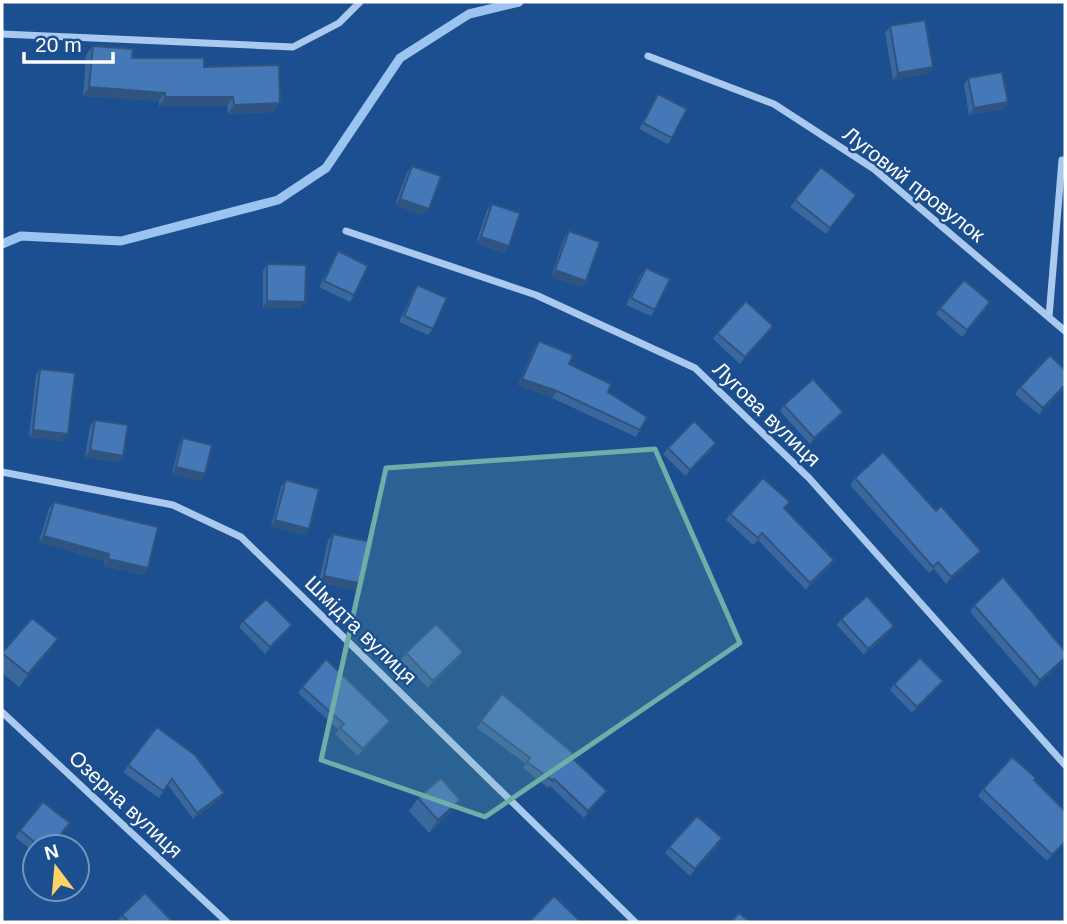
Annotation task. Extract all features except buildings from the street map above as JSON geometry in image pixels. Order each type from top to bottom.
[{"type":"street","points":[[2,34],[293,47],[339,23],[360,2]]},
{"type":"street","name":"Луговий провулок","points":[[648,56],[774,104],[874,169],[1065,331]]},
{"type":"street","points":[[1049,317],[1063,160]]},
{"type":"street","name":"Лугова вулиця","points":[[346,231],[536,295],[695,368],[809,478],[1065,765]]},
{"type":"street","name":"Шмідта вулиця","points":[[2,472],[173,505],[241,537],[635,922]]},
{"type":"street","name":"Озерна вулиця","points":[[2,712],[227,922]]},
{"type":"highlighted area","points":[[655,449],[740,643],[485,817],[321,760],[386,468]]},
{"type":"waterway","points":[[2,244],[21,236],[121,241],[278,200],[326,168],[400,58],[469,14],[519,2]]}]
